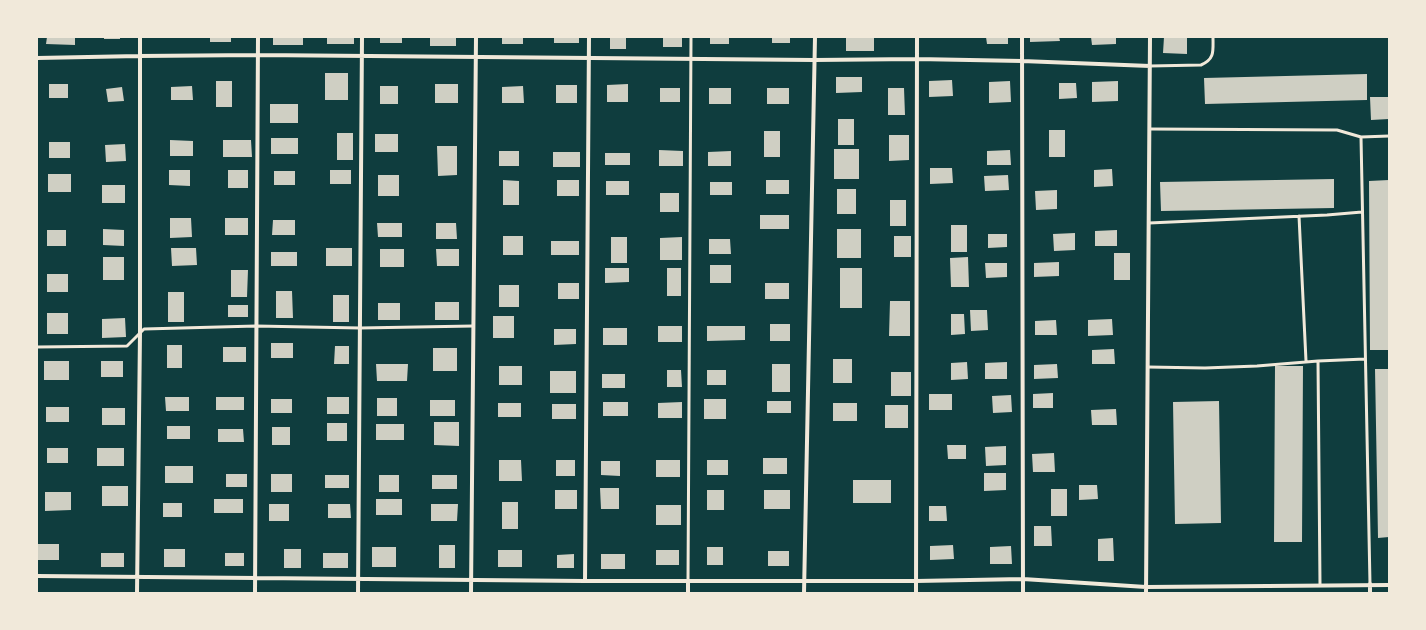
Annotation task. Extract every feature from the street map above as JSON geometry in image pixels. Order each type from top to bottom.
[{"type":"street","points":[[137,593],[140,333],[140,37]]},
{"type":"street","points":[[255,593],[258,37]]},
{"type":"street","points":[[358,593],[362,37]]},
{"type":"street","points":[[471,593],[476,37]]},
{"type":"street","points":[[585,581],[589,37]]},
{"type":"street","points":[[804,593],[815,37]]},
{"type":"street","points":[[916,593],[917,37]]},
{"type":"street","points":[[1022,37],[1022,593]]},
{"type":"street","points":[[1146,593],[1150,223],[1150,37]]},
{"type":"street","points":[[37,58],[258,55],[814,60],[917,59],[1150,66]]},
{"type":"street","points":[[37,576],[585,581],[1022,580],[1146,587],[1389,584]]},
{"type":"street","points":[[688,581],[688,593]]},
{"type":"street","points":[[1370,584],[1370,593]]},
{"type":"lane","points":[[688,581],[691,37]]},
{"type":"lane","points":[[1150,66],[1200,65],[1207,62],[1212,57],[1214,37]]},
{"type":"lane","points":[[1150,129],[1337,130],[1361,137],[1389,136]]},
{"type":"lane","points":[[1361,137],[1370,584]]},
{"type":"lane","points":[[1150,223],[1362,212]]},
{"type":"lane","points":[[1299,216],[1306,362]]},
{"type":"lane","points":[[37,347],[127,346],[144,329],[256,326],[360,328],[473,326]]},
{"type":"lane","points":[[1148,367],[1205,368],[1365,359]]},
{"type":"lane","points":[[1318,361],[1320,585]]},
{"type":"building","points":[[47,37],[75,37],[75,45],[46,44]]},
{"type":"building","points":[[104,37],[120,37],[120,39],[104,39]]},
{"type":"building","points":[[210,37],[231,37],[231,42],[210,42]]},
{"type":"building","points":[[273,37],[303,37],[303,45],[273,45]]},
{"type":"building","points":[[327,37],[354,37],[354,44],[327,44]]},
{"type":"building","points":[[380,37],[402,37],[402,43],[380,43]]},
{"type":"building","points":[[430,37],[456,37],[456,46],[430,46]]},
{"type":"building","points":[[502,37],[523,37],[523,44],[502,44]]},
{"type":"building","points":[[554,37],[579,37],[579,43],[554,43]]},
{"type":"building","points":[[610,37],[626,37],[626,49],[610,49]]},
{"type":"building","points":[[663,37],[682,37],[682,47],[663,47]]},
{"type":"building","points":[[710,37],[729,37],[729,44],[710,44]]},
{"type":"building","points":[[772,37],[790,37],[790,43],[772,43]]},
{"type":"building","points":[[846,37],[874,37],[874,51],[846,51]]},
{"type":"building","points":[[986,37],[1008,37],[1008,44],[987,44]]},
{"type":"building","points":[[1030,37],[1059,37],[1060,41],[1030,42]]},
{"type":"building","points":[[1091,37],[1116,37],[1116,44],[1092,45]]},
{"type":"building","points":[[1164,37],[1187,37],[1187,54],[1163,53]]},
{"type":"building","points":[[325,73],[348,73],[348,100],[325,100]]},
{"type":"building","points":[[1367,74],[1367,100],[1205,104],[1204,78]]},
{"type":"building","points":[[836,77],[862,77],[862,92],[836,93]]},
{"type":"building","points":[[952,80],[953,96],[929,97],[929,81]]},
{"type":"building","points":[[216,81],[232,81],[232,107],[216,107]]},
{"type":"building","points":[[1010,81],[1011,102],[989,103],[989,82]]},
{"type":"building","points":[[1118,81],[1118,101],[1092,102],[1092,82]]},
{"type":"building","points":[[1059,83],[1076,83],[1077,98],[1059,99]]},
{"type":"building","points":[[49,84],[68,84],[68,98],[49,98]]},
{"type":"building","points":[[435,84],[458,84],[458,103],[435,103]]},
{"type":"building","points":[[628,84],[628,102],[607,102],[607,85]]},
{"type":"building","points":[[556,85],[577,85],[577,103],[556,103]]},
{"type":"building","points":[[192,86],[193,100],[171,100],[171,87]]},
{"type":"building","points":[[380,86],[398,86],[398,104],[380,104]]},
{"type":"building","points":[[523,86],[524,103],[502,103],[502,87]]},
{"type":"building","points":[[122,87],[124,101],[108,102],[106,89]]},
{"type":"building","points":[[660,88],[680,88],[680,102],[660,102]]},
{"type":"building","points":[[709,88],[731,88],[731,104],[709,104]]},
{"type":"building","points":[[767,88],[789,88],[789,104],[767,104]]},
{"type":"building","points":[[888,88],[904,88],[905,115],[888,115]]},
{"type":"building","points":[[1370,97],[1389,97],[1389,119],[1371,120]]},
{"type":"building","points":[[270,104],[298,104],[298,123],[270,123]]},
{"type":"building","points":[[838,119],[854,119],[854,145],[838,145]]},
{"type":"building","points":[[1049,130],[1065,130],[1065,157],[1049,157]]},
{"type":"building","points":[[764,131],[780,131],[780,157],[764,157]]},
{"type":"building","points":[[337,133],[353,133],[353,160],[337,160]]},
{"type":"building","points":[[375,134],[398,134],[398,152],[375,152]]},
{"type":"building","points":[[889,135],[909,135],[909,160],[889,161]]},
{"type":"building","points":[[271,138],[298,138],[298,154],[271,154]]},
{"type":"building","points":[[170,140],[193,141],[193,156],[170,156]]},
{"type":"building","points":[[223,140],[251,140],[252,157],[223,157]]},
{"type":"building","points":[[49,142],[70,142],[70,158],[49,158]]},
{"type":"building","points":[[125,144],[126,161],[106,162],[105,145]]},
{"type":"building","points":[[437,146],[457,146],[457,175],[438,176]]},
{"type":"building","points":[[834,149],[859,149],[859,179],[834,179]]},
{"type":"building","points":[[659,150],[683,151],[683,166],[659,166]]},
{"type":"building","points":[[1010,150],[1011,165],[987,165],[987,151]]},
{"type":"building","points":[[499,151],[519,151],[519,166],[499,166]]},
{"type":"building","points":[[731,151],[731,166],[708,166],[708,152]]},
{"type":"building","points":[[553,152],[580,152],[580,167],[553,167]]},
{"type":"building","points":[[605,153],[630,153],[630,165],[605,165]]},
{"type":"building","points":[[930,168],[952,168],[953,183],[930,184]]},
{"type":"building","points":[[1112,169],[1113,186],[1094,187],[1094,170]]},
{"type":"building","points":[[169,170],[190,170],[190,186],[169,185]]},
{"type":"building","points":[[228,170],[248,170],[248,188],[228,188]]},
{"type":"building","points":[[330,170],[351,170],[351,184],[330,184]]},
{"type":"building","points":[[274,171],[295,171],[295,185],[274,185]]},
{"type":"building","points":[[48,174],[71,174],[71,192],[48,192]]},
{"type":"building","points":[[378,175],[399,175],[399,196],[378,196]]},
{"type":"building","points":[[1008,175],[1009,190],[985,191],[984,176]]},
{"type":"building","points":[[1334,179],[1334,208],[1161,211],[1160,182]]},
{"type":"building","points":[[503,180],[519,181],[519,205],[503,205]]},
{"type":"building","points":[[557,180],[579,180],[579,196],[557,196]]},
{"type":"building","points":[[766,180],[789,180],[789,194],[766,194]]},
{"type":"building","points":[[1389,180],[1389,350],[1370,350],[1369,181]]},
{"type":"building","points":[[606,181],[629,181],[629,195],[606,195]]},
{"type":"building","points":[[710,182],[732,182],[732,195],[710,195]]},
{"type":"building","points":[[102,185],[125,185],[125,203],[102,203]]},
{"type":"building","points":[[837,189],[856,189],[856,214],[837,214]]},
{"type":"building","points":[[1057,190],[1057,209],[1036,210],[1035,191]]},
{"type":"building","points":[[660,193],[679,193],[679,212],[660,212]]},
{"type":"building","points":[[890,200],[906,200],[906,226],[890,226]]},
{"type":"building","points":[[760,215],[789,215],[789,229],[760,229]]},
{"type":"building","points":[[170,218],[191,218],[192,237],[170,238]]},
{"type":"building","points":[[225,218],[248,218],[248,235],[225,235]]},
{"type":"building","points":[[273,220],[295,220],[295,235],[272,235]]},
{"type":"building","points":[[377,223],[402,223],[402,237],[378,237]]},
{"type":"building","points":[[436,223],[456,223],[457,239],[436,239]]},
{"type":"building","points":[[951,225],[967,225],[967,252],[951,252]]},
{"type":"building","points":[[103,229],[124,230],[124,246],[103,245]]},
{"type":"building","points":[[837,229],[861,229],[861,258],[837,258]]},
{"type":"building","points":[[47,230],[66,230],[66,246],[47,246]]},
{"type":"building","points":[[1117,230],[1117,246],[1095,246],[1095,231]]},
{"type":"building","points":[[1075,233],[1075,250],[1054,251],[1053,234]]},
{"type":"building","points":[[988,234],[1007,234],[1007,247],[988,248]]},
{"type":"building","points":[[503,236],[523,236],[523,255],[503,255]]},
{"type":"building","points":[[894,236],[911,236],[911,257],[894,257]]},
{"type":"building","points":[[611,237],[627,237],[627,263],[611,263]]},
{"type":"building","points":[[682,237],[682,260],[660,260],[660,238]]},
{"type":"building","points":[[709,239],[730,239],[731,254],[709,254]]},
{"type":"building","points":[[551,241],[579,241],[579,255],[551,255]]},
{"type":"building","points":[[171,248],[196,248],[197,265],[172,266]]},
{"type":"building","points":[[326,248],[352,248],[352,266],[326,266]]},
{"type":"building","points":[[380,249],[404,249],[404,267],[380,267]]},
{"type":"building","points":[[436,249],[459,249],[459,266],[437,266]]},
{"type":"building","points":[[271,252],[297,252],[297,266],[271,266]]},
{"type":"building","points":[[1114,253],[1130,253],[1130,280],[1114,280]]},
{"type":"building","points":[[103,257],[124,257],[124,280],[103,280]]},
{"type":"building","points":[[968,257],[969,287],[951,287],[950,258]]},
{"type":"building","points":[[1059,262],[1059,276],[1034,277],[1034,263]]},
{"type":"building","points":[[985,263],[1007,263],[1007,277],[986,278]]},
{"type":"building","points":[[710,265],[731,265],[731,283],[710,283]]},
{"type":"building","points":[[605,268],[629,268],[629,282],[605,283]]},
{"type":"building","points":[[667,268],[681,268],[681,296],[667,296]]},
{"type":"building","points":[[840,268],[862,268],[862,308],[840,308]]},
{"type":"building","points":[[231,270],[248,270],[247,297],[231,297]]},
{"type":"building","points":[[47,274],[68,274],[68,292],[47,292]]},
{"type":"building","points":[[558,283],[579,283],[579,299],[558,299]]},
{"type":"building","points":[[765,283],[789,283],[789,299],[765,299]]},
{"type":"building","points":[[499,285],[519,285],[519,307],[499,307]]},
{"type":"building","points":[[276,291],[292,291],[293,318],[276,318]]},
{"type":"building","points":[[168,292],[184,292],[184,322],[168,322]]},
{"type":"building","points":[[333,295],[349,295],[349,322],[333,322]]},
{"type":"building","points":[[890,301],[910,301],[910,336],[889,336]]},
{"type":"building","points":[[435,302],[459,302],[459,320],[435,320]]},
{"type":"building","points":[[378,303],[400,303],[400,320],[378,320]]},
{"type":"building","points":[[228,305],[248,305],[248,317],[228,317]]},
{"type":"building","points":[[970,310],[987,310],[988,330],[971,331]]},
{"type":"building","points":[[47,313],[68,313],[68,334],[47,334]]},
{"type":"building","points":[[951,314],[964,314],[965,334],[951,335]]},
{"type":"building","points":[[493,316],[514,316],[514,338],[493,338]]},
{"type":"building","points":[[125,318],[126,337],[102,338],[102,319]]},
{"type":"building","points":[[1112,319],[1113,335],[1088,336],[1088,320]]},
{"type":"building","points":[[1056,320],[1057,335],[1035,335],[1035,321]]},
{"type":"building","points":[[770,324],[790,324],[790,341],[770,341]]},
{"type":"building","points":[[658,326],[682,326],[682,342],[658,342]]},
{"type":"building","points":[[707,326],[745,326],[745,340],[707,341]]},
{"type":"building","points":[[603,328],[627,328],[627,345],[603,345]]},
{"type":"building","points":[[554,329],[576,329],[576,344],[554,345]]},
{"type":"building","points":[[271,343],[293,343],[293,358],[271,358]]},
{"type":"building","points":[[167,345],[182,345],[182,368],[167,368]]},
{"type":"building","points":[[335,346],[349,346],[349,364],[334,364]]},
{"type":"building","points":[[223,347],[246,347],[246,362],[223,362]]},
{"type":"building","points":[[433,348],[457,348],[457,371],[433,371]]},
{"type":"building","points":[[1114,349],[1115,364],[1092,364],[1092,350]]},
{"type":"building","points":[[833,359],[852,359],[852,383],[833,383]]},
{"type":"building","points":[[44,361],[69,361],[69,380],[44,380]]},
{"type":"building","points":[[101,361],[123,361],[123,377],[101,377]]},
{"type":"building","points":[[967,362],[968,379],[951,380],[951,363]]},
{"type":"building","points":[[1007,362],[1007,379],[985,379],[985,363]]},
{"type":"building","points":[[376,364],[408,364],[407,381],[377,381]]},
{"type":"building","points":[[772,364],[790,364],[790,392],[772,392]]},
{"type":"building","points":[[1057,364],[1058,378],[1034,379],[1034,365]]},
{"type":"building","points":[[499,366],[522,366],[522,385],[499,385]]},
{"type":"building","points":[[1275,366],[1303,366],[1302,542],[1274,542]]},
{"type":"building","points":[[1375,369],[1389,369],[1389,537],[1378,538]]},
{"type":"building","points":[[667,370],[681,370],[682,387],[667,387]]},
{"type":"building","points":[[707,370],[726,370],[726,385],[707,385]]},
{"type":"building","points":[[550,371],[576,371],[576,393],[550,393]]},
{"type":"building","points":[[891,372],[911,372],[911,396],[891,396]]},
{"type":"building","points":[[602,374],[625,374],[625,388],[602,388]]},
{"type":"building","points":[[1053,393],[1053,408],[1033,408],[1033,394]]},
{"type":"building","points":[[929,394],[952,394],[952,410],[929,410]]},
{"type":"building","points":[[1011,395],[1012,412],[993,413],[992,396]]},
{"type":"building","points":[[165,397],[189,397],[189,411],[166,411]]},
{"type":"building","points":[[216,397],[244,397],[244,410],[216,410]]},
{"type":"building","points":[[327,397],[349,397],[349,414],[327,414]]},
{"type":"building","points":[[377,398],[397,398],[397,416],[377,416]]},
{"type":"building","points":[[271,399],[292,399],[292,413],[271,413]]},
{"type":"building","points":[[704,399],[726,399],[726,419],[704,419]]},
{"type":"building","points":[[430,400],[455,400],[455,416],[430,416]]},
{"type":"building","points":[[767,401],[791,401],[791,413],[767,413]]},
{"type":"building","points":[[1219,401],[1221,523],[1175,524],[1173,402]]},
{"type":"building","points":[[603,402],[628,402],[628,416],[603,416]]},
{"type":"building","points":[[682,402],[682,418],[658,418],[658,403]]},
{"type":"building","points":[[498,403],[521,403],[521,417],[498,417]]},
{"type":"building","points":[[833,403],[857,403],[857,421],[833,421]]},
{"type":"building","points":[[552,404],[576,404],[576,419],[552,419]]},
{"type":"building","points":[[885,405],[908,405],[908,428],[885,428]]},
{"type":"building","points":[[46,407],[69,407],[69,422],[46,422]]},
{"type":"building","points":[[102,408],[125,408],[125,425],[102,425]]},
{"type":"building","points":[[1116,409],[1117,425],[1092,425],[1091,410]]},
{"type":"building","points":[[434,422],[459,422],[459,446],[434,445]]},
{"type":"building","points":[[327,423],[347,423],[347,441],[327,441]]},
{"type":"building","points":[[376,424],[404,424],[404,440],[376,440]]},
{"type":"building","points":[[167,426],[190,426],[190,439],[167,439]]},
{"type":"building","points":[[272,427],[290,427],[290,445],[272,445]]},
{"type":"building","points":[[218,429],[243,429],[244,442],[218,442]]},
{"type":"building","points":[[947,445],[966,445],[966,459],[948,459]]},
{"type":"building","points":[[1006,446],[1006,465],[986,466],[985,447]]},
{"type":"building","points":[[47,448],[68,448],[68,463],[47,463]]},
{"type":"building","points":[[97,448],[124,448],[124,466],[97,466]]},
{"type":"building","points":[[1054,453],[1055,472],[1033,472],[1032,454]]},
{"type":"building","points":[[763,458],[787,458],[787,474],[763,474]]},
{"type":"building","points":[[499,460],[521,460],[522,481],[499,481]]},
{"type":"building","points":[[556,460],[575,460],[575,476],[556,476]]},
{"type":"building","points":[[656,460],[680,460],[680,477],[656,477]]},
{"type":"building","points":[[707,460],[728,460],[728,475],[707,475]]},
{"type":"building","points":[[601,461],[620,461],[620,476],[601,475]]},
{"type":"building","points":[[165,466],[193,466],[193,483],[165,483]]},
{"type":"building","points":[[984,473],[1006,473],[1006,490],[984,491]]},
{"type":"building","points":[[226,474],[247,474],[247,487],[226,487]]},
{"type":"building","points":[[271,474],[292,474],[292,492],[271,492]]},
{"type":"building","points":[[325,475],[349,475],[349,488],[325,488]]},
{"type":"building","points":[[379,475],[399,475],[399,492],[379,492]]},
{"type":"building","points":[[432,475],[457,475],[457,489],[432,489]]},
{"type":"building","points":[[853,480],[891,480],[891,503],[853,503]]},
{"type":"building","points":[[1079,485],[1097,485],[1098,499],[1079,500]]},
{"type":"building","points":[[102,486],[128,486],[128,506],[102,506]]},
{"type":"building","points":[[600,488],[619,488],[619,509],[601,509]]},
{"type":"building","points":[[1051,489],[1067,489],[1067,516],[1051,516]]},
{"type":"building","points":[[555,490],[577,490],[577,509],[555,509]]},
{"type":"building","points":[[707,490],[724,490],[724,510],[707,510]]},
{"type":"building","points":[[764,490],[790,490],[790,509],[764,509]]},
{"type":"building","points":[[45,492],[71,492],[71,510],[45,511]]},
{"type":"building","points":[[214,499],[243,499],[243,513],[214,513]]},
{"type":"building","points":[[376,499],[402,499],[402,515],[376,515]]},
{"type":"building","points":[[502,502],[518,502],[518,529],[502,529]]},
{"type":"building","points":[[163,503],[182,503],[182,517],[163,517]]},
{"type":"building","points":[[269,504],[289,504],[289,521],[269,521]]},
{"type":"building","points":[[328,504],[350,504],[351,518],[328,518]]},
{"type":"building","points":[[431,504],[458,504],[457,521],[431,521]]},
{"type":"building","points":[[656,505],[681,505],[681,525],[656,525]]},
{"type":"building","points":[[929,506],[946,506],[947,521],[929,521]]},
{"type":"building","points":[[1034,526],[1051,526],[1052,546],[1034,546]]},
{"type":"building","points":[[1113,538],[1114,561],[1098,561],[1098,539]]},
{"type":"building","points":[[38,544],[59,544],[59,560],[38,560]]},
{"type":"building","points":[[439,545],[455,545],[455,568],[439,568]]},
{"type":"building","points":[[953,545],[954,559],[930,560],[930,546]]},
{"type":"building","points":[[1011,546],[1012,564],[990,564],[990,547]]},
{"type":"building","points":[[372,547],[396,547],[396,567],[372,567]]},
{"type":"building","points":[[707,547],[723,547],[723,565],[707,565]]},
{"type":"building","points":[[164,549],[185,549],[185,567],[164,567]]},
{"type":"building","points":[[284,549],[301,549],[301,568],[284,568]]},
{"type":"building","points":[[498,550],[522,550],[522,567],[498,567]]},
{"type":"building","points":[[656,550],[679,550],[679,565],[656,565]]},
{"type":"building","points":[[768,551],[789,551],[789,566],[768,566]]},
{"type":"building","points":[[101,553],[124,553],[124,567],[101,567]]},
{"type":"building","points":[[225,553],[244,553],[244,566],[225,566]]},
{"type":"building","points":[[323,553],[348,553],[348,568],[323,568]]},
{"type":"building","points":[[574,554],[574,568],[557,568],[557,555]]},
{"type":"building","points":[[601,554],[625,554],[625,569],[601,569]]}]
